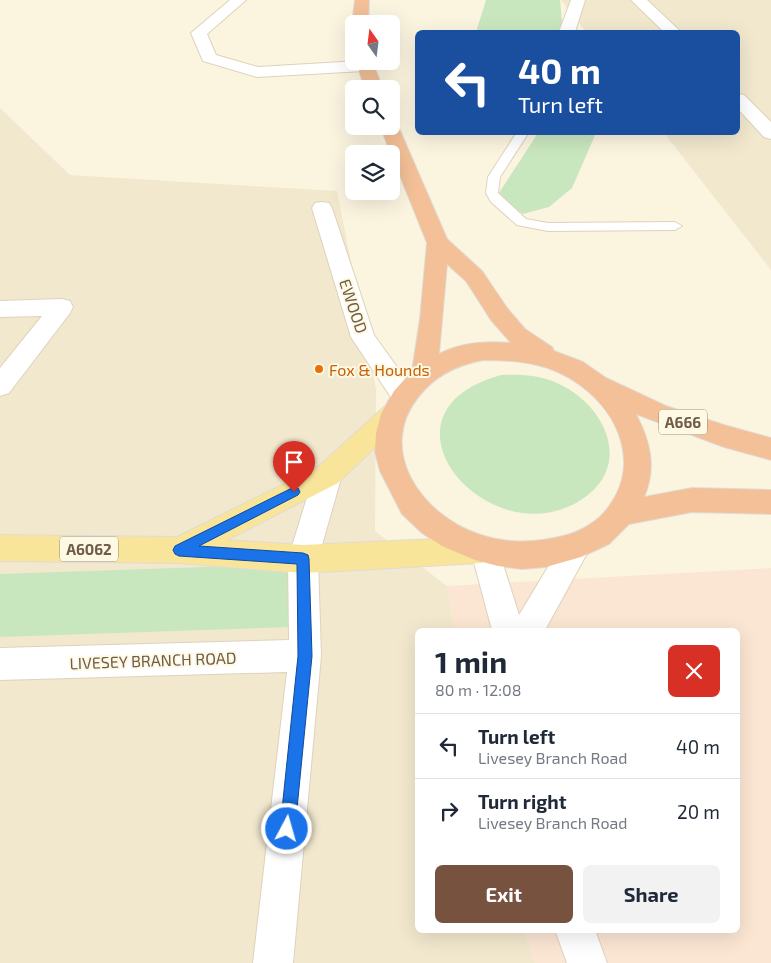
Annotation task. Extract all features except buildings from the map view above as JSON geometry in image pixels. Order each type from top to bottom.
[{"type":"highway","points":[[361,15],[362,0]]},
{"type":"highway","name":"A666","points":[[393,135],[438,242],[474,276],[498,314],[517,335],[550,358]]},
{"type":"highway","name":"A666","points":[[424,373],[432,319],[438,242]]},
{"type":"highway","name":"A666","points":[[598,384],[623,412],[637,445],[637,480],[622,513],[602,533],[575,548],[532,556],[483,551],[442,532],[413,506],[394,476],[388,444],[398,404],[424,373],[452,358],[483,351],[517,351],[550,358],[576,369],[598,384],[657,413],[724,436],[771,449]]},
{"type":"highway","points":[[622,513],[692,500],[771,502]]},
{"type":"main road","name":"A6062","points":[[179,550],[328,474],[398,404]]},
{"type":"main road","name":"A6062","points":[[0,548],[179,550],[303,559],[483,551]]},
{"type":"street","points":[[239,0],[200,32],[209,58],[256,72],[345,65]]},
{"type":"street","points":[[568,30],[578,0]]},
{"type":"street","points":[[638,0],[671,30]]},
{"type":"street","points":[[740,101],[771,133]]},
{"type":"street","name":"EWOOD","points":[[322,208],[363,336],[398,404]]},
{"type":"street","points":[[0,309],[62,307],[0,386]]},
{"type":"street","points":[[273,963],[305,656],[303,559],[328,474]]},
{"type":"street","points":[[529,628],[575,548]]},
{"type":"street","points":[[483,551],[507,628]]},
{"type":"street","name":"LIVESEY BRANCH ROAD","points":[[0,664],[305,656]]},
{"type":"street","points":[[575,933],[587,963]]},
{"type":"lane","points":[[521,135],[494,177],[492,193],[496,199],[522,222],[548,227],[675,226]]},
{"type":"shaded area","points":[[561,0],[771,0],[771,270],[666,135],[740,135],[740,30],[584,30]]},
{"type":"shaded area","points":[[0,108],[70,175],[337,191],[376,389],[375,531],[447,586],[455,628],[415,628],[415,933],[524,933],[536,963],[0,963]]},
{"type":"shaded area","points":[[771,568],[771,963],[536,963],[524,933],[740,933],[740,628],[455,628],[447,586]]},
{"type":"green space","points":[[486,0],[560,0],[563,30],[477,30]]},
{"type":"green space","points":[[537,135],[595,135],[572,188],[549,207],[523,214],[497,196]]},
{"type":"green space","points":[[501,375],[533,376],[556,382],[579,396],[592,409],[602,424],[608,440],[610,456],[606,472],[597,487],[581,500],[545,513],[510,511],[479,496],[455,474],[441,447],[442,419],[461,394]]},
{"type":"green space","points":[[294,564],[291,627],[0,637],[0,574]]},
{"type":"place","name":"Fox & Hounds","points":[[319,369]]},
{"type":"route","points":[[287,829],[305,656],[303,559],[179,550],[294,492]]}]
